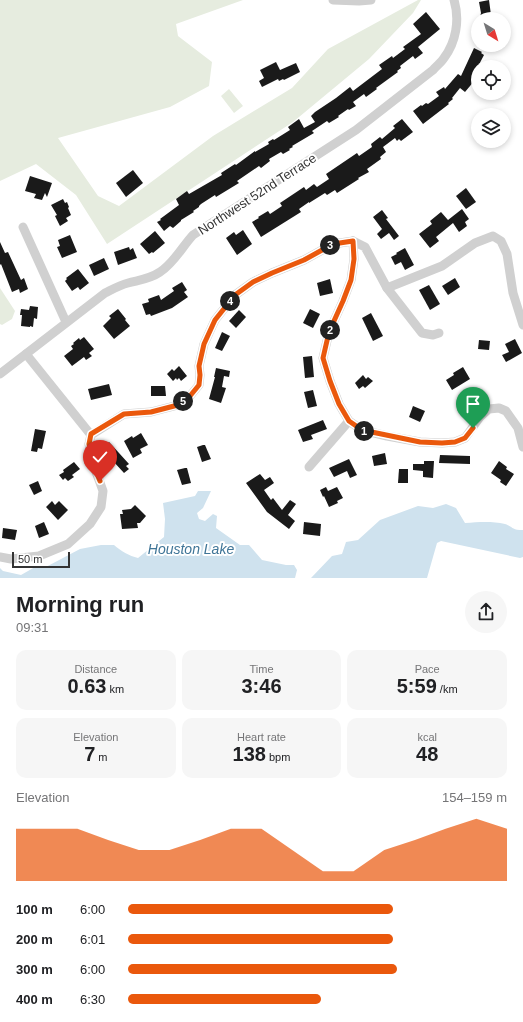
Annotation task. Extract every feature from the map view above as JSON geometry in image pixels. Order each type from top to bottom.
[{"type":"street","points":[[333,0],[371,0]]},
{"type":"street","name":"Northwest 52nd Terrace","points":[[0,374],[105,293],[127,283],[144,280],[160,272],[174,259],[193,236],[356,130],[432,70],[450,49],[454,38],[457,16],[454,0]]},
{"type":"street","points":[[23,227],[66,322]]},
{"type":"street","points":[[387,288],[442,266],[475,243],[493,236],[501,241],[507,254],[514,293],[523,324]]},
{"type":"street","points":[[353,241],[354,259],[351,280],[329,332],[323,358],[339,404],[349,421],[362,430],[387,436],[420,442],[455,442],[465,438],[480,417],[489,409],[499,408],[506,411],[518,428],[523,446]]},
{"type":"street","points":[[0,557],[11,559],[39,556],[68,544],[90,524],[101,507],[103,491],[94,466],[89,444],[91,434],[124,414],[151,412],[178,405],[190,396],[199,385],[199,366],[204,344],[215,320],[235,295],[253,282],[304,260],[333,244],[353,241],[365,247],[387,288],[422,333],[433,335],[439,333]]},
{"type":"street","points":[[26,354],[91,434]]},
{"type":"street","points":[[309,467],[349,421]]},
{"type":"shaded area","points":[[0,0],[243,0],[176,24],[178,36],[212,62],[209,86],[170,107],[58,138],[98,196],[119,206],[213,136],[292,88],[328,49],[418,0],[421,0],[413,13],[369,59],[293,122],[107,244],[76,195],[36,164],[0,181]]},
{"type":"shaded area","points":[[229,89],[243,106],[234,113],[221,96]]},
{"type":"shaded area","points":[[0,288],[15,311],[12,319],[2,325],[0,324]]},
{"type":"water","name":"Houston Lake","points":[[198,491],[211,491],[203,508],[197,513],[199,519],[205,521],[213,514],[217,516],[216,528],[240,545],[249,545],[262,560],[286,565],[294,565],[297,570],[295,578],[0,578],[0,568],[3,571],[21,575],[35,567],[44,568],[80,549],[101,545],[114,545],[125,553],[138,558],[164,537],[165,519],[163,503],[195,496]]},
{"type":"water","points":[[446,504],[456,508],[465,523],[495,522],[508,525],[514,529],[523,530],[523,557],[520,558],[441,541],[437,543],[427,578],[311,578],[332,556],[342,554],[346,542],[358,540],[380,520],[418,506],[433,508]]},
{"type":"building","points":[[489,0],[491,12],[481,12],[479,2]]},
{"type":"building","points":[[426,12],[440,29],[418,47],[423,53],[415,59],[413,56],[400,66],[401,68],[397,71],[398,72],[366,97],[364,94],[353,102],[356,106],[349,110],[348,109],[329,123],[327,121],[312,131],[314,133],[292,146],[293,147],[289,149],[290,150],[283,154],[281,152],[269,159],[270,161],[261,168],[259,166],[237,181],[239,183],[216,197],[215,195],[201,204],[193,211],[194,212],[181,220],[173,228],[170,226],[164,231],[157,222],[179,205],[176,199],[187,191],[189,194],[222,175],[221,173],[235,164],[236,165],[255,151],[269,144],[268,142],[290,130],[288,127],[299,119],[304,128],[315,122],[311,116],[315,112],[350,87],[353,91],[382,69],[379,65],[392,56],[393,58],[405,49],[403,47],[421,34],[413,24]]},
{"type":"building","points":[[472,52],[482,52],[481,53],[484,55],[481,60],[471,60],[471,85],[465,92],[460,88],[452,98],[453,99],[448,103],[449,104],[423,124],[413,111],[421,105],[422,106],[426,103],[428,104],[439,96],[436,92],[444,87],[445,89],[458,74],[461,76]]},
{"type":"building","points":[[276,62],[280,70],[296,63],[300,72],[284,80],[279,81],[278,79],[262,87],[259,81],[264,78],[260,70]]},
{"type":"building","points":[[402,119],[413,132],[401,141],[399,139],[397,141],[395,138],[383,147],[386,152],[380,157],[381,159],[367,169],[369,172],[337,193],[335,190],[327,195],[325,193],[309,202],[299,209],[301,212],[261,237],[252,222],[268,211],[270,214],[282,206],[280,203],[304,187],[306,190],[314,184],[317,187],[329,179],[326,174],[357,153],[359,156],[372,147],[371,144],[380,137],[382,139],[395,128],[393,126]]},
{"type":"building","points":[[133,170],[143,183],[126,197],[116,183]]},
{"type":"building","points":[[30,176],[52,183],[47,197],[45,193],[42,200],[34,198],[36,194],[25,191]]},
{"type":"building","points":[[466,188],[476,202],[466,209],[456,196]]},
{"type":"building","points":[[63,199],[65,203],[67,202],[71,215],[66,218],[68,221],[60,226],[55,216],[57,215],[51,205]]},
{"type":"building","points":[[462,209],[469,219],[465,222],[467,226],[459,232],[453,223],[436,237],[439,241],[430,248],[419,234],[432,224],[430,221],[441,212],[448,220]]},
{"type":"building","points":[[382,210],[388,218],[386,219],[399,236],[394,240],[389,233],[381,239],[377,234],[382,229],[373,217]]},
{"type":"building","points":[[243,230],[252,244],[237,255],[226,238],[234,232],[236,235]]},
{"type":"building","points":[[155,231],[165,243],[153,253],[152,252],[149,254],[140,244]]},
{"type":"building","points":[[70,235],[77,252],[62,258],[57,247],[60,246],[58,240]]},
{"type":"building","points":[[0,242],[5,253],[8,252],[21,280],[24,278],[28,289],[20,293],[19,289],[12,292],[1,264],[0,265]]},
{"type":"building","points":[[129,247],[130,250],[133,248],[137,258],[118,265],[114,252]]},
{"type":"building","points":[[405,248],[414,265],[405,270],[401,262],[395,265],[391,257]]},
{"type":"building","points":[[104,258],[109,269],[94,276],[89,265]]},
{"type":"building","points":[[78,269],[89,283],[80,290],[78,287],[72,291],[65,281],[67,279],[66,278]]},
{"type":"building","points":[[455,278],[460,287],[448,295],[442,286]]},
{"type":"building","points":[[330,279],[333,293],[320,296],[317,283]]},
{"type":"building","points":[[182,282],[187,290],[184,292],[188,297],[172,308],[151,316],[150,314],[146,315],[142,304],[149,302],[148,299],[159,295],[161,300],[174,291],[172,288]]},
{"type":"building","points":[[429,285],[440,304],[430,310],[419,290]]},
{"type":"building","points":[[30,306],[38,307],[37,319],[34,318],[33,327],[21,326],[21,309],[29,310]]},
{"type":"building","points":[[118,309],[130,326],[114,339],[103,326],[111,318],[109,316]]},
{"type":"building","points":[[310,309],[320,314],[313,328],[303,323]]},
{"type":"building","points":[[239,310],[246,317],[236,328],[229,321]]},
{"type":"building","points":[[371,313],[383,336],[373,341],[362,318]]},
{"type":"building","points":[[222,332],[230,336],[222,351],[215,348]]},
{"type":"building","points":[[84,337],[94,349],[89,353],[92,356],[86,360],[84,357],[72,366],[64,356],[73,349],[71,346],[74,344],[73,343],[79,338],[80,340]]},
{"type":"building","points":[[515,339],[522,353],[506,362],[502,355],[509,352],[505,344]]},
{"type":"building","points":[[479,340],[490,341],[489,350],[478,349]]},
{"type":"building","points":[[312,356],[314,377],[305,378],[303,357]]},
{"type":"building","points":[[179,366],[187,376],[181,381],[179,378],[177,380],[176,378],[173,381],[167,374],[172,369],[174,371]]},
{"type":"building","points":[[463,367],[470,379],[452,390],[446,380],[454,375],[453,373]]},
{"type":"building","points":[[216,368],[230,371],[229,377],[224,376],[222,387],[226,388],[221,403],[209,399]]},
{"type":"building","points":[[363,375],[366,379],[368,377],[373,381],[365,388],[363,386],[359,389],[355,383]]},
{"type":"building","points":[[109,384],[112,395],[91,400],[88,389]]},
{"type":"building","points":[[151,386],[165,386],[166,396],[151,396]]},
{"type":"building","points":[[313,390],[317,406],[308,408],[304,392]]},
{"type":"building","points":[[413,406],[425,411],[420,422],[409,417]]},
{"type":"building","points":[[323,420],[327,429],[311,435],[313,439],[303,442],[298,430]]},
{"type":"building","points":[[35,429],[46,431],[42,449],[38,448],[37,452],[31,451]]},
{"type":"building","points":[[141,433],[148,445],[140,449],[142,453],[133,458],[124,441]]},
{"type":"building","points":[[109,442],[129,464],[126,466],[129,469],[124,473],[102,449]]},
{"type":"building","points":[[205,445],[211,459],[202,462],[197,447]]},
{"type":"building","points":[[385,453],[387,464],[374,466],[372,456]]},
{"type":"building","points":[[440,455],[470,456],[470,464],[439,463]]},
{"type":"building","points":[[349,459],[357,475],[350,478],[347,471],[334,477],[329,468]]},
{"type":"building","points":[[424,461],[434,461],[433,478],[423,477],[423,471],[413,470],[413,464],[424,464]]},
{"type":"building","points":[[499,461],[507,467],[506,469],[514,474],[506,486],[500,482],[501,480],[491,473]]},
{"type":"building","points":[[74,462],[80,469],[72,475],[74,477],[68,481],[65,478],[63,480],[59,475]]},
{"type":"building","points":[[187,468],[191,483],[182,485],[177,470]]},
{"type":"building","points":[[399,469],[408,469],[408,483],[398,483]]},
{"type":"building","points":[[260,474],[265,480],[270,477],[274,483],[264,490],[271,500],[273,498],[282,510],[290,500],[296,504],[288,515],[295,521],[289,529],[267,512],[246,483]]},
{"type":"building","points":[[38,481],[42,491],[34,495],[29,485]]},
{"type":"building","points":[[326,487],[328,491],[337,487],[343,498],[337,501],[338,503],[329,507],[320,490]]},
{"type":"building","points":[[52,501],[55,505],[59,501],[68,510],[58,520],[46,507]]},
{"type":"building","points":[[135,505],[146,516],[140,523],[137,523],[138,528],[122,529],[120,514],[123,514],[122,510],[131,509]]},
{"type":"building","points":[[44,522],[49,534],[39,538],[35,526]]},
{"type":"building","points":[[304,522],[321,524],[320,536],[303,534]]},
{"type":"building","points":[[3,528],[17,530],[15,540],[2,538]]},
{"type":"route","points":[[100,481],[94,466],[89,444],[91,434],[124,414],[151,412],[178,405],[190,396],[199,385],[199,366],[204,344],[215,320],[235,295],[253,282],[304,260],[333,244],[344,242],[353,241],[354,259],[351,280],[329,332],[323,358],[339,404],[349,421],[362,430],[420,442],[455,442],[465,438],[473,428]]}]
